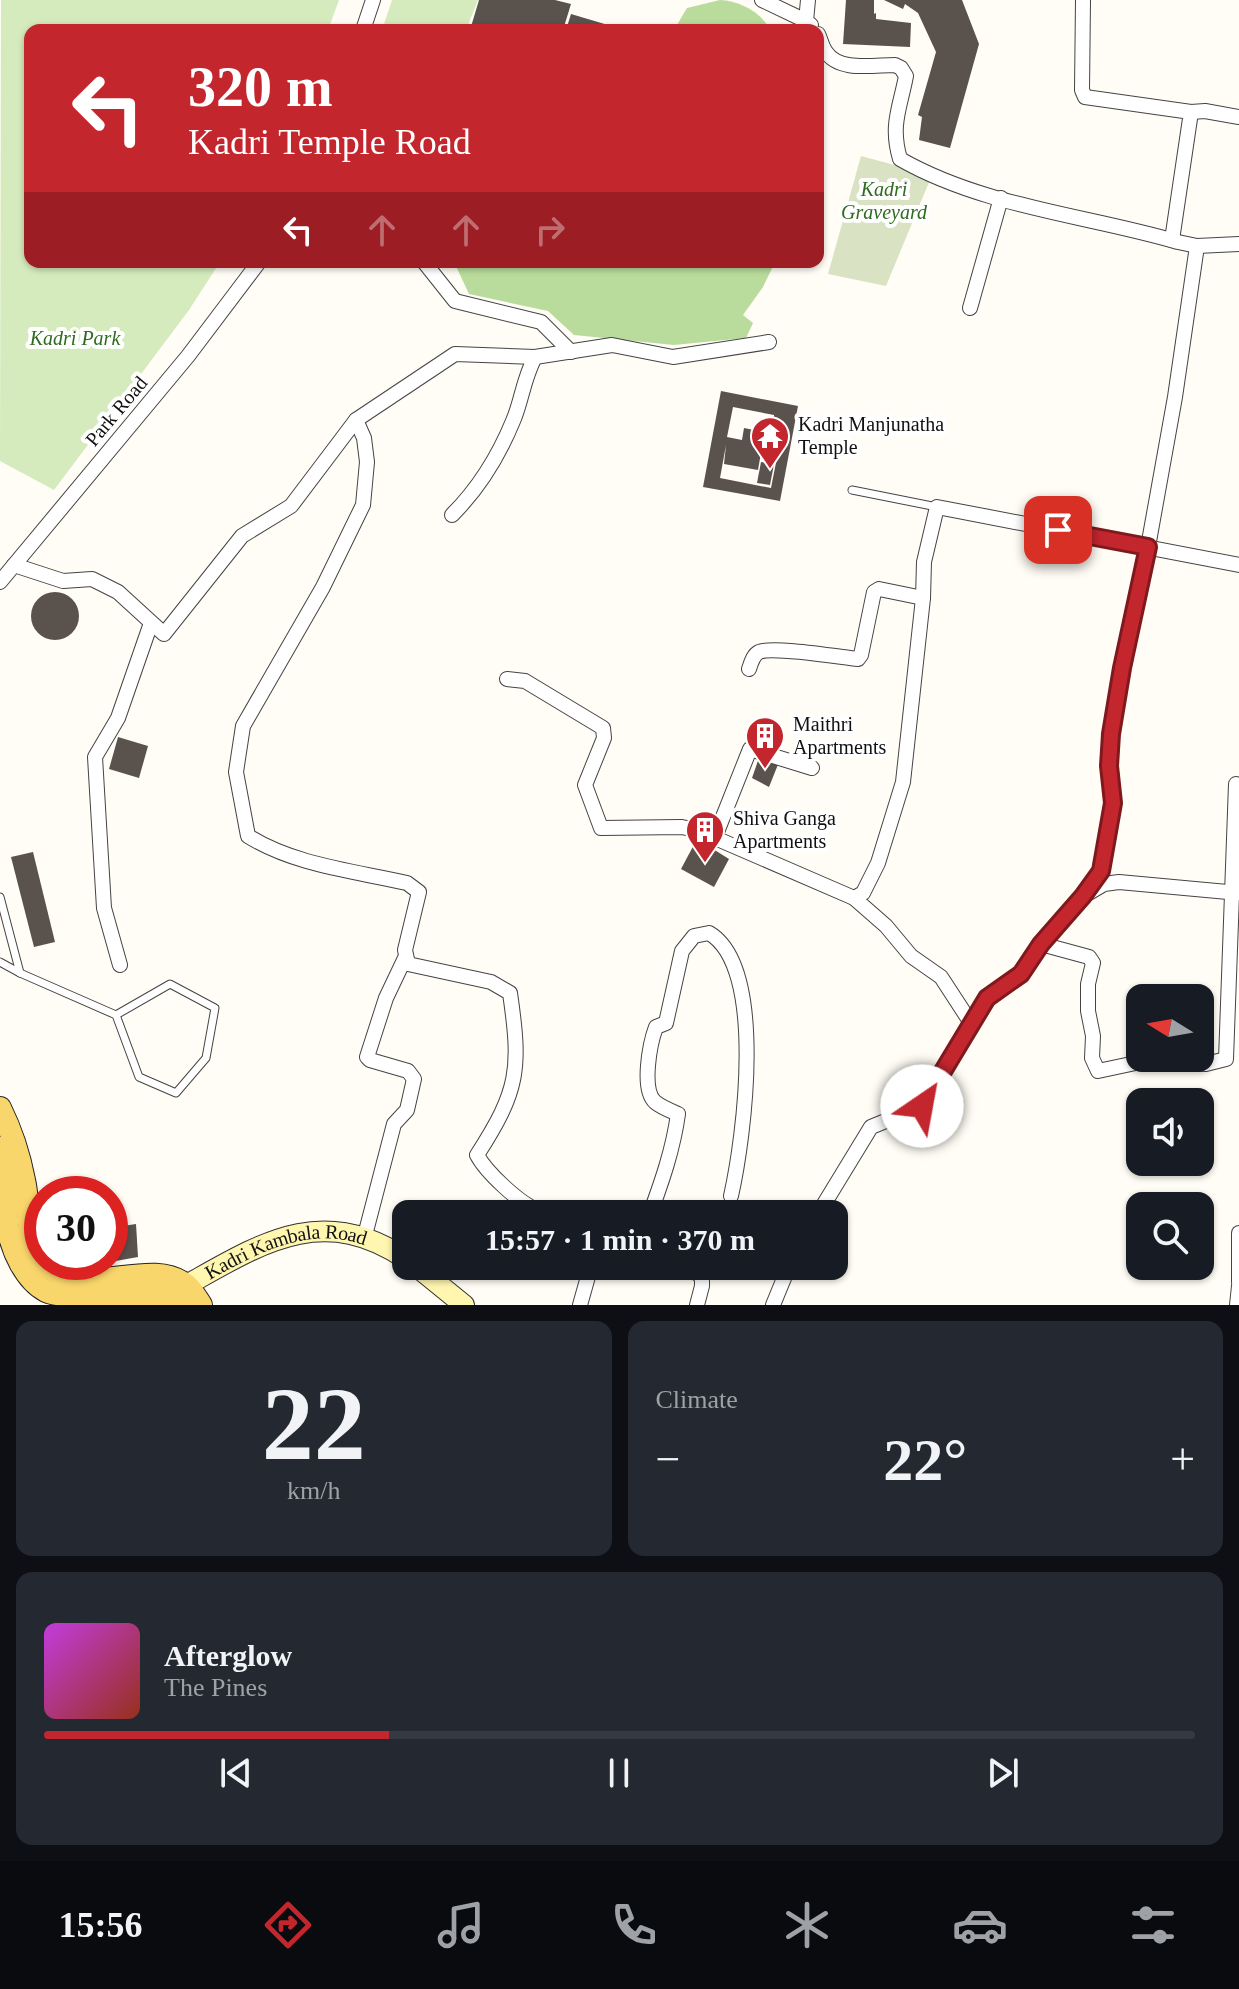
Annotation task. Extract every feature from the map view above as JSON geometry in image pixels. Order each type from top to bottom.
[{"type":"main road","points":[[0,1108],[15,1139],[24,1180]]},
{"type":"main road","points":[[0,1148],[5,1160],[9,1191],[8,1227],[17,1257],[28,1276],[47,1292],[71,1295],[176,1295],[201,1305]]},
{"type":"main road","points":[[128,1277],[152,1275],[169,1278],[176,1295]]},
{"type":"street","points":[[365,24],[373,0]]},
{"type":"street","points":[[762,0],[806,24]]},
{"type":"street","points":[[808,0],[812,24]]},
{"type":"street","points":[[1083,0],[1082,90],[1085,97],[1239,117]]},
{"type":"street","points":[[824,50],[834,61],[849,65],[895,65],[904,72],[894,129],[900,159],[947,183],[1197,246],[1239,244]]},
{"type":"street","points":[[1172,240],[1191,112]]},
{"type":"street","points":[[970,308],[1001,198]]},
{"type":"street","points":[[827,1200],[871,1127],[922,1106],[987,998],[1021,974],[1041,944],[1101,871],[1113,803],[1109,766],[1111,734],[1175,397],[1197,246]]},
{"type":"street","name":"Park Road","points":[[0,582],[188,356],[254,268]]},
{"type":"street","points":[[429,268],[455,301],[541,322],[571,352]]},
{"type":"street","points":[[14,565],[63,581],[92,579],[118,592],[164,634],[242,536],[291,506],[356,420],[455,354],[535,357],[612,345],[673,357],[769,342]]},
{"type":"street","points":[[452,515],[470,496],[503,442],[535,357]]},
{"type":"street","points":[[356,420],[364,438],[367,462],[363,505],[323,587],[243,726],[236,772],[248,836],[269,849],[302,860],[407,883],[419,892],[405,958],[382,1010],[367,1057],[408,1071],[414,1079],[407,1110],[394,1124],[364,1239]]},
{"type":"street","points":[[854,898],[863,893],[878,863],[903,782],[923,598],[924,562],[937,507],[1239,565]]},
{"type":"street","points":[[749,669],[755,655],[762,652],[785,651],[858,659],[874,592],[879,589],[923,598]]},
{"type":"street","points":[[120,965],[104,908],[95,757],[118,718],[151,623]]},
{"type":"street","points":[[507,679],[525,681],[603,728],[604,738],[585,785],[601,828],[682,827],[715,837],[854,898],[886,926],[911,956],[941,977],[971,1023]]},
{"type":"street","points":[[715,837],[750,749],[812,768]]},
{"type":"street","points":[[1041,944],[1089,957],[1093,963],[1087,1001],[1093,1036],[1092,1058],[1098,1071],[1159,1058],[1179,1063],[1206,1064],[1226,1059],[1236,784]]},
{"type":"street","points":[[1083,896],[1104,884],[1119,882],[1234,893]]},
{"type":"street","points":[[655,1200],[674,1142],[678,1114],[656,1103],[650,1095],[651,1041],[656,1027],[666,1023],[682,951],[694,936],[709,933],[721,940],[734,963],[745,1008],[748,1064],[731,1196]]},
{"type":"street","points":[[405,958],[408,964],[491,982],[510,993],[517,1039],[516,1078],[500,1119],[477,1155],[484,1168],[523,1200]]},
{"type":"street","name":"Kadri Kambala Road","points":[[176,1295],[215,1267],[289,1234],[350,1233],[392,1252]]},
{"type":"street","points":[[1237,1305],[1239,1233]]},
{"type":"street","points":[[433,1280],[464,1305]]},
{"type":"street","points":[[580,1305],[587,1280]]},
{"type":"street","points":[[697,1305],[702,1280]]},
{"type":"street","points":[[773,1305],[783,1280]]},
{"type":"lane","points":[[852,490],[937,507]]},
{"type":"lane","points":[[0,897],[20,973]]},
{"type":"lane","points":[[0,962],[116,1015],[139,1077],[176,1093],[206,1058],[215,1008],[170,984],[116,1015]]},
{"type":"green space","name":"Kadri Park","points":[[1,0],[339,0],[330,24],[24,24],[24,268],[216,268],[189,310],[54,490],[0,461]]},
{"type":"green space","points":[[392,0],[478,0],[468,24],[384,24]]},
{"type":"green space","points":[[720,0],[735,3],[749,9],[766,24],[678,24],[687,8]]},
{"type":"green space","name":"Kadri Graveyard","points":[[861,156],[932,175],[886,286],[828,274]]},
{"type":"green space","points":[[457,268],[772,268],[743,315],[753,323],[746,338],[674,345],[574,335],[548,311],[469,294]]},
{"type":"building","points":[[479,0],[555,0],[571,4],[565,24],[472,24]]},
{"type":"building","points":[[846,0],[874,0],[876,19],[911,23],[910,47],[843,44]]},
{"type":"building","points":[[884,0],[962,0],[979,44],[950,148],[919,140],[922,117],[918,115],[936,52],[918,13],[905,4],[903,9]]},
{"type":"building","points":[[571,14],[605,24],[568,24]]},
{"type":"building","points":[[721,391],[798,406],[780,501],[703,487]],"holes":[[[733,407],[774,415],[774,420],[784,422],[771,488],[720,478],[726,445],[724,464],[758,470],[762,447],[757,446],[759,431],[744,428],[742,440],[727,437]]]},
{"type":"building","points":[[761,462],[774,464],[770,485],[757,483]]},
{"type":"building","points":[[55,592],[72,599],[79,616],[72,633],[55,640],[38,633],[31,616],[38,599]]},
{"type":"building","points":[[118,737],[148,746],[139,778],[109,769]]},
{"type":"building","name":"Maithri Apartments","points":[[760,755],[779,762],[769,787],[752,778]]},
{"type":"building","name":"Shiva Ganga Apartments","points":[[697,839],[729,859],[714,887],[681,869]]},
{"type":"building","points":[[33,852],[55,942],[34,947],[11,857]]},
{"type":"building","points":[[136,1224],[138,1257],[128,1259],[128,1225]]},
{"type":"place","name":"Kadri Manjunatha Temple","points":[[770,470]]},
{"type":"place","name":"Maithri Apartments","points":[[765,770]]},
{"type":"place","name":"Shiva Ganga Apartments","points":[[705,864]]},
{"type":"route","points":[[922,1106],[987,998],[1021,974],[1041,944],[1083,896],[1101,871],[1105,858],[1113,803],[1109,766],[1111,734],[1148,547],[1058,530]]}]
